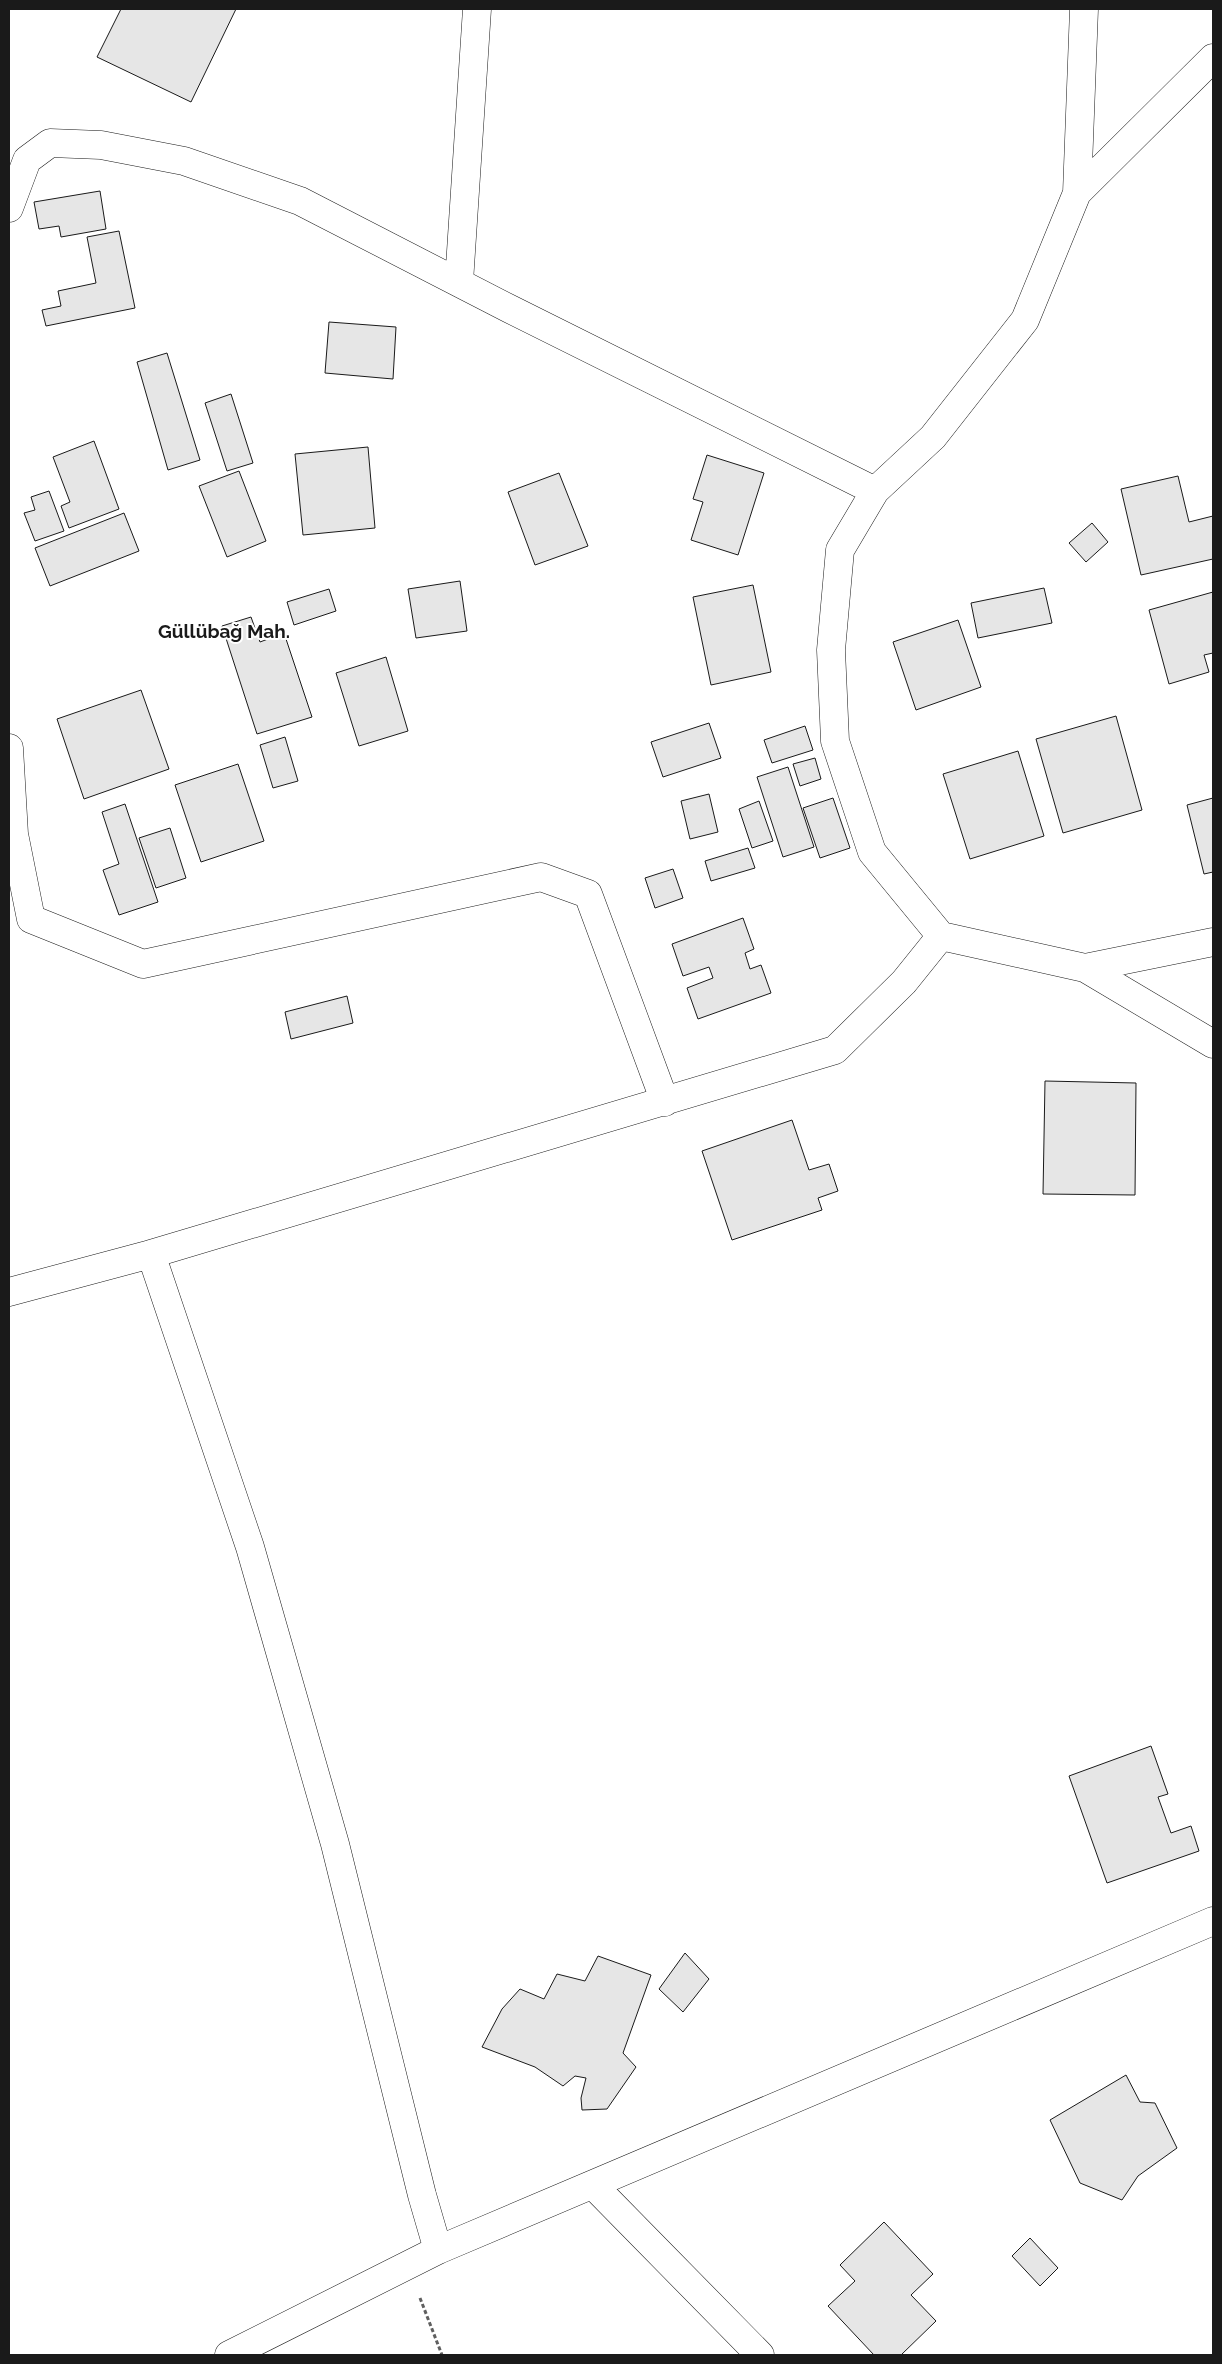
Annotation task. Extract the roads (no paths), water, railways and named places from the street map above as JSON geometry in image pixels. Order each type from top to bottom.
[{"type":"street","points":[[459,282],[477,9]]},
{"type":"street","points":[[1084,9],[1077,193],[1025,320],[933,437],[875,490],[840,550],[831,650],[835,741],[872,852],[941,936],[1086,968],[1213,1044]]},
{"type":"street","points":[[1077,193],[1213,58]]},
{"type":"street","points":[[9,208],[18,159],[50,143],[101,144],[184,161],[300,201],[875,490]]},
{"type":"street","points":[[9,748],[14,834],[31,919],[143,964],[541,877],[588,894],[665,1102]]},
{"type":"street","points":[[9,1292],[151,1254],[835,1050],[904,982],[941,936]]},
{"type":"street","points":[[1086,968],[1213,942]]},
{"type":"street","points":[[151,1254],[250,1547],[335,1844],[422,2195],[438,2250]]},
{"type":"street","points":[[228,2355],[438,2250],[1213,1921]]},
{"type":"street","points":[[593,2184],[760,2355]]},
{"type":"district","name":"Güllübağ Mah.","points":[[224,631]]}]
